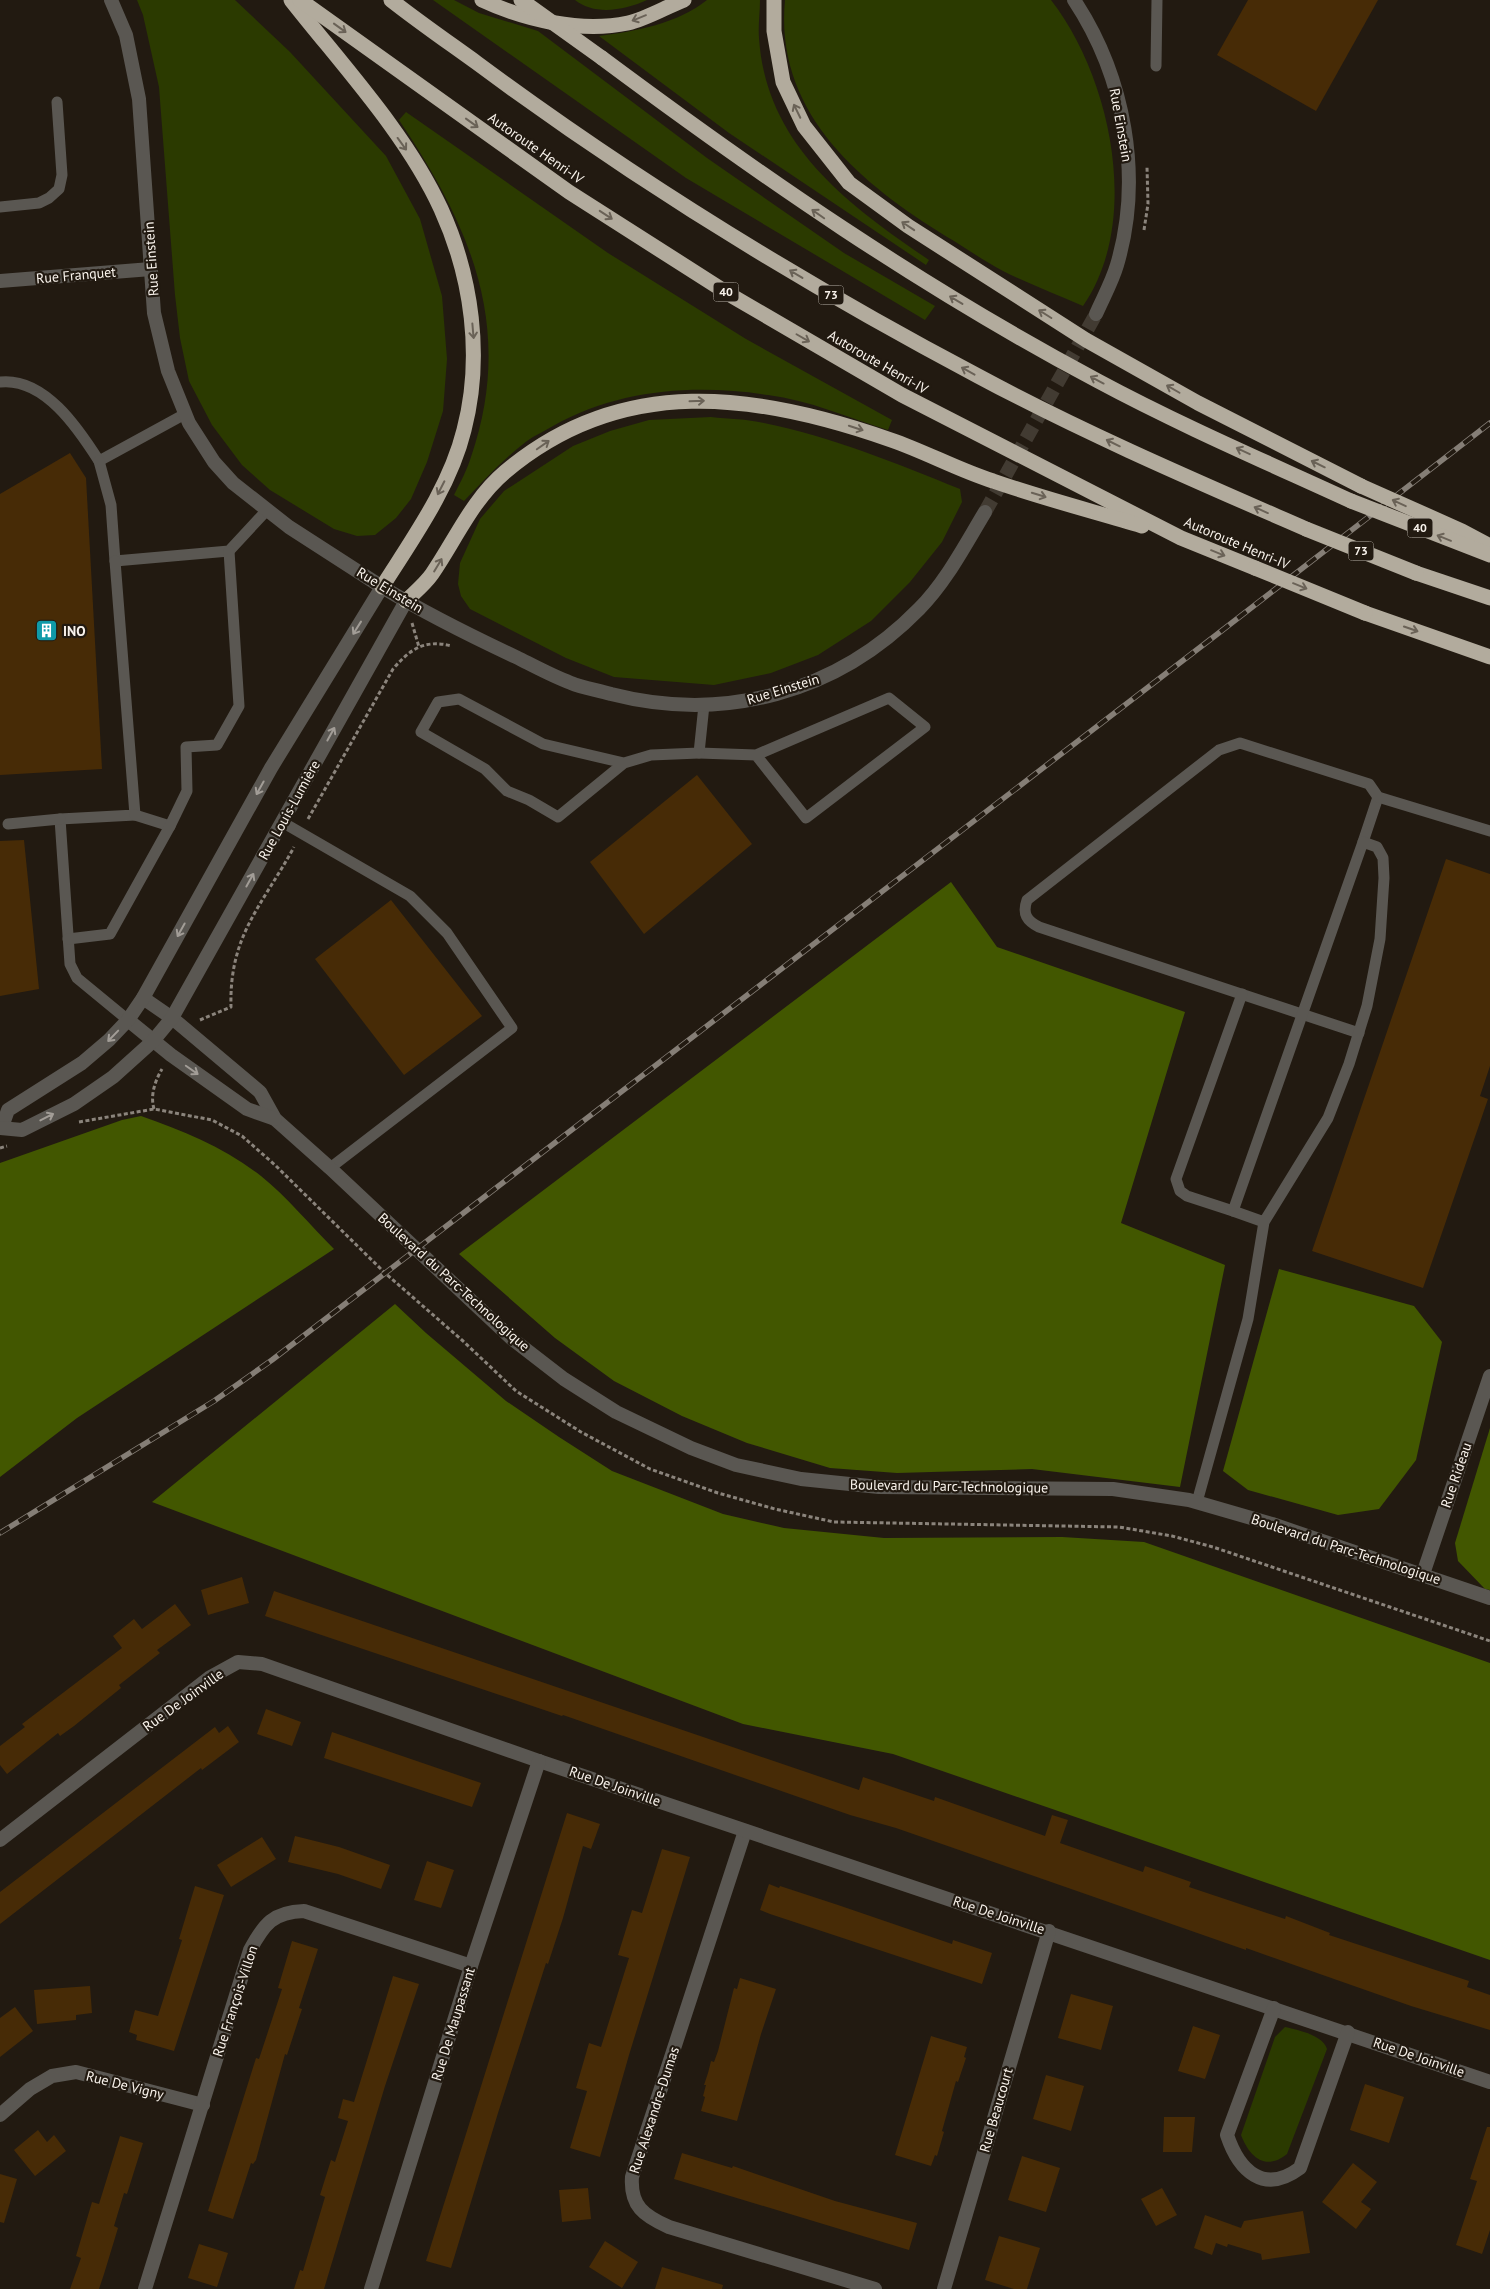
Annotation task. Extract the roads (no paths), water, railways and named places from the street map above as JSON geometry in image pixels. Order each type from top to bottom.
[{"type":"highway","points":[[291,0],[412,157],[441,209],[465,283],[474,333],[472,389],[461,440],[451,467],[426,517],[382,587]]},
{"type":"highway","name":"Autoroute Henri-IV","points":[[300,0],[569,192],[732,296],[902,396],[1180,538],[1365,613],[1490,657]]},
{"type":"highway","name":"73","points":[[391,0],[536,107],[684,206],[824,291],[1005,390],[1128,450],[1306,529],[1416,573],[1490,598]]},
{"type":"highway","points":[[482,0],[500,8],[538,19],[587,26],[628,23],[684,0]]},
{"type":"highway","name":"40","points":[[521,0],[719,145],[826,219],[962,304],[1122,393],[1351,501],[1490,554]]},
{"type":"highway","points":[[774,0],[774,31],[783,82],[804,126],[849,183],[908,226],[1086,340],[1198,403],[1361,486],[1462,531],[1490,546]]},
{"type":"highway","points":[[406,601],[431,576],[474,505],[504,472],[549,440],[602,415],[655,402],[707,400],[776,406],[827,419],[893,440],[992,481],[1180,538]]},
{"type":"street","name":"Rue Einstein","points":[[111,0],[126,35],[139,99],[154,313],[168,371],[185,414],[214,462],[233,483],[289,527],[382,587],[497,648],[572,684],[636,699],[669,704],[704,705],[758,700],[805,686],[845,667],[874,650],[921,608],[951,567],[985,512]]},
{"type":"street","name":"Rue Einstein","points":[[1074,0],[1109,66],[1123,120],[1129,161],[1128,215],[1119,258],[1096,314]]},
{"type":"street","name":"Rue Franquet","points":[[0,281],[151,268]]},
{"type":"street","points":[[172,1018],[153,1041],[113,1078],[74,1104],[22,1130],[1,1128],[8,1110],[82,1063],[109,1040],[128,1020],[143,998],[271,768],[382,587]]},
{"type":"street","name":"Rue Louis-Lumière","points":[[172,1018],[406,601]]},
{"type":"street","name":"Boulevard du Parc-Technologique","points":[[143,998],[172,1018],[260,1092],[275,1119],[511,1338],[564,1379],[616,1412],[691,1448],[736,1465],[801,1480],[879,1487],[1113,1489],[1197,1502],[1272,1524],[1490,1598]]},
{"type":"street","name":"Boulevard du Parc-Technologique","points":[[128,1020],[153,1041],[247,1110],[275,1119]]},
{"type":"street","name":"Rue Rideau","points":[[1423,1574],[1490,1376]]},
{"type":"street","name":"Rue De Joinville","points":[[0,1840],[209,1678],[238,1662],[262,1664],[540,1761],[1348,2032],[1490,2082]]},
{"type":"street","name":"Rue De Maupassant","points":[[371,2289],[471,1966],[540,1761]]},
{"type":"street","name":"Rue Alexandre-Dumas","points":[[746,1830],[632,2177],[631,2190],[638,2207],[650,2218],[669,2227],[876,2289]]},
{"type":"street","name":"Rue François-Villon","points":[[145,2289],[250,1950],[260,1931],[274,1919],[288,1911],[304,1910],[471,1966]]},
{"type":"street","name":"Rue Beaucourt","points":[[944,2289],[1049,1931]]},
{"type":"street","points":[[1274,2008],[1227,2135],[1239,2162],[1258,2177],[1277,2180],[1288,2176],[1300,2168],[1348,2032]]},
{"type":"street","name":"Rue De Vigny","points":[[0,2115],[30,2090],[52,2076],[76,2072],[203,2104]]},
{"type":"lane","points":[[1156,66],[1157,0]]},
{"type":"lane","points":[[0,207],[39,203],[49,198],[59,189],[62,175],[57,102]]},
{"type":"lane","points":[[0,382],[12,380],[40,393],[59,408],[65,413],[98,461],[111,505],[135,815]]},
{"type":"lane","points":[[98,461],[185,414]]},
{"type":"lane","points":[[115,561],[229,551],[267,510]]},
{"type":"lane","points":[[68,939],[110,934],[170,826],[187,791],[186,747],[217,745],[239,706],[229,551]]},
{"type":"lane","points":[[624,763],[543,744],[459,699],[438,702],[421,732],[485,769],[507,791],[529,800],[558,817],[624,763],[651,755],[699,753],[756,755],[889,698],[925,727],[806,818],[756,755]]},
{"type":"lane","points":[[699,753],[704,705]]},
{"type":"lane","points":[[1359,1033],[1030,923],[1024,915],[1027,900],[1219,750],[1240,743],[1369,784],[1378,797],[1490,831]]},
{"type":"lane","points":[[1233,1211],[1378,797]]},
{"type":"lane","points":[[8,824],[135,815],[170,826]]},
{"type":"lane","points":[[60,819],[70,964],[77,978],[128,1020]]},
{"type":"lane","points":[[282,822],[410,896],[447,933],[512,1028],[330,1168]]},
{"type":"lane","points":[[1197,1502],[1248,1319],[1264,1222],[1328,1118],[1350,1064],[1367,1006],[1380,940],[1384,878],[1383,858],[1377,847],[1363,842]]},
{"type":"lane","points":[[1242,994],[1176,1179],[1180,1190],[1187,1196],[1264,1222]]},
{"type":"tunnel","points":[[985,512],[1096,314]]},
{"type":"railway","points":[[0,1533],[214,1401],[272,1360],[1490,423]]},
{"type":"place","name":"INO","points":[[47,631]]}]
